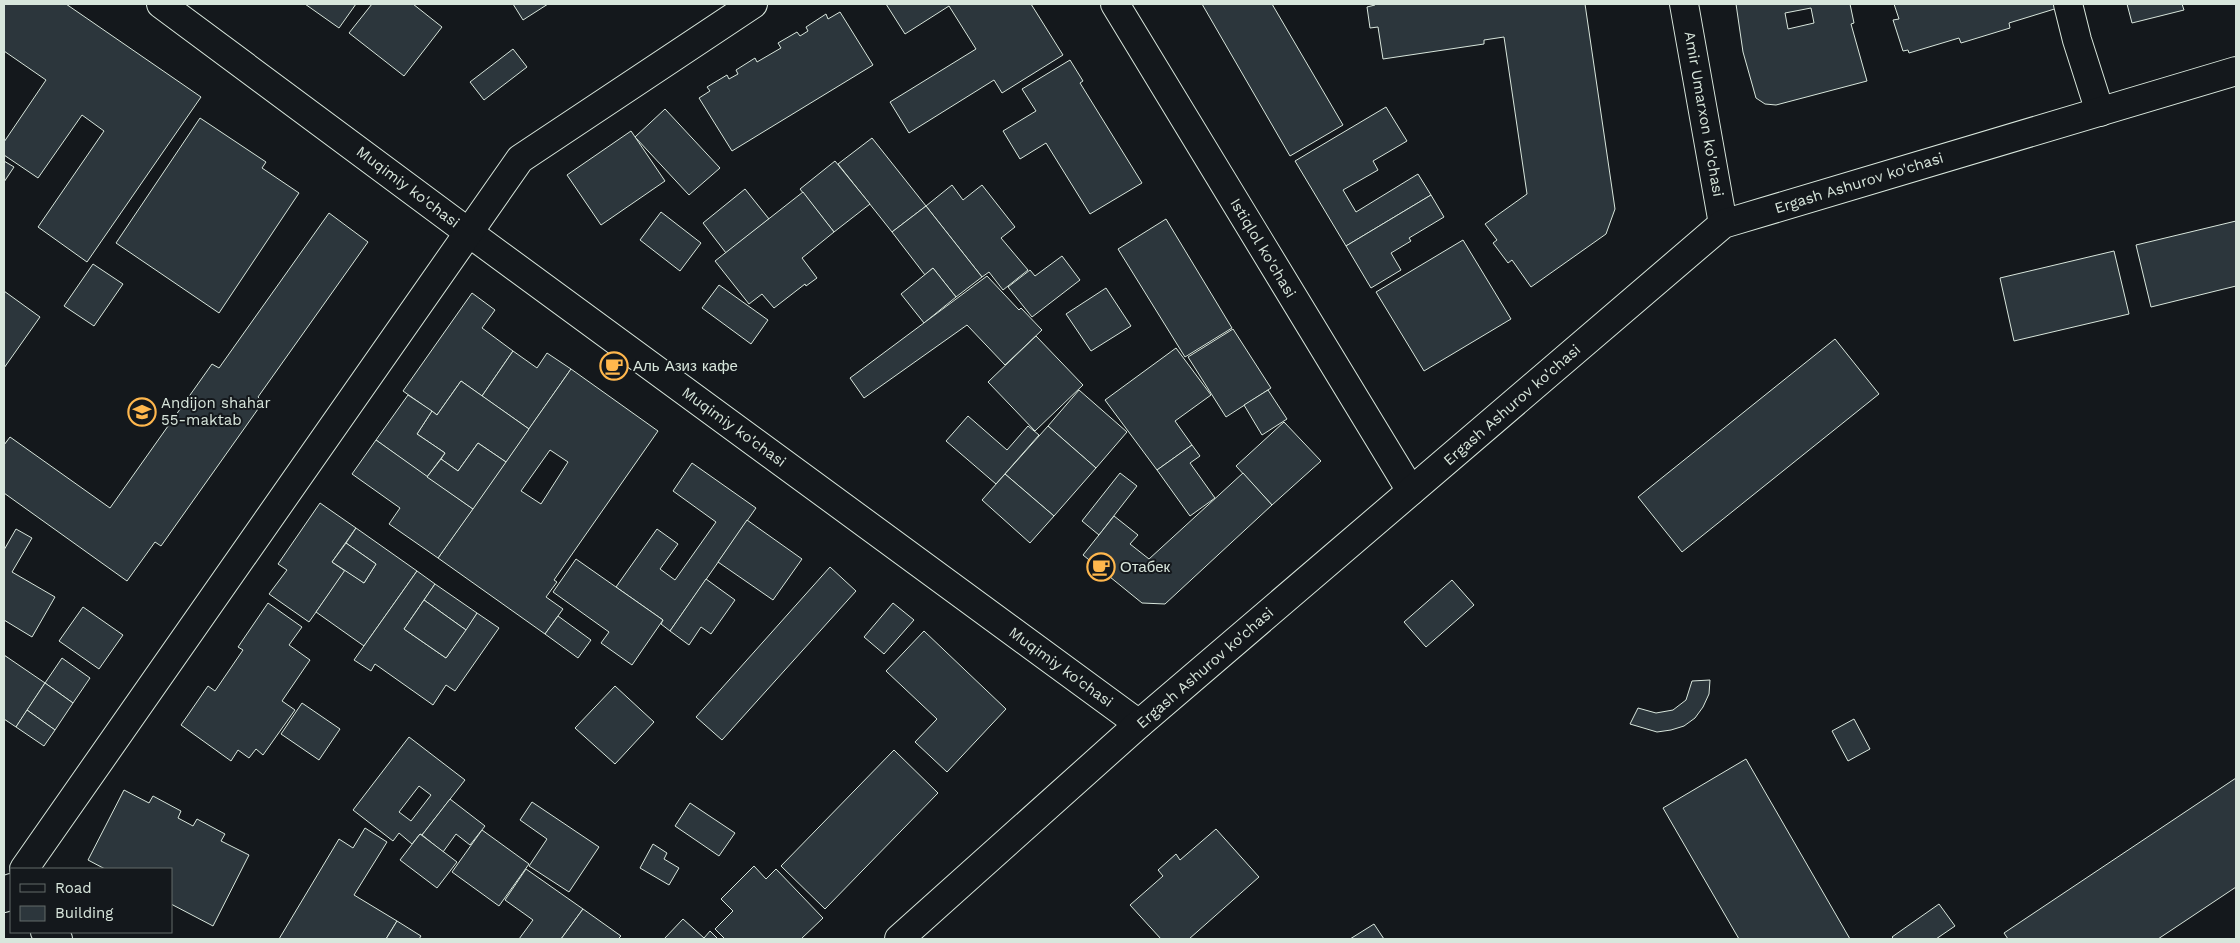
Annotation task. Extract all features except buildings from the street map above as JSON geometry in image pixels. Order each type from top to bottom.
[{"type":"street","name":"Muqimiy ko'chasi","points":[[161,4],[468,232],[1139,724]]},
{"type":"street","points":[[25,868],[520,159],[753,4]]},
{"type":"street","name":"Istiqlol ko'chasi","points":[[1115,4],[1411,491]]},
{"type":"street","name":"Amir Umarxon ko'chasi","points":[[1684,4],[1724,224]]},
{"type":"street","points":[[2068,4],[2077,40],[2100,112]]},
{"type":"street","name":"Ergash Ashurov ko'chasi","points":[[899,939],[1139,724],[1724,224],[2236,71]]},
{"type":"street","points":[[46,933],[58,939]]},
{"type":"place","name":"Аль Азиз кафе","points":[[614,366]]},
{"type":"place","name":"Andijon shahar 55-maktab","points":[[142,412]]},
{"type":"place","name":"Отабек","points":[[1101,567]]}]
